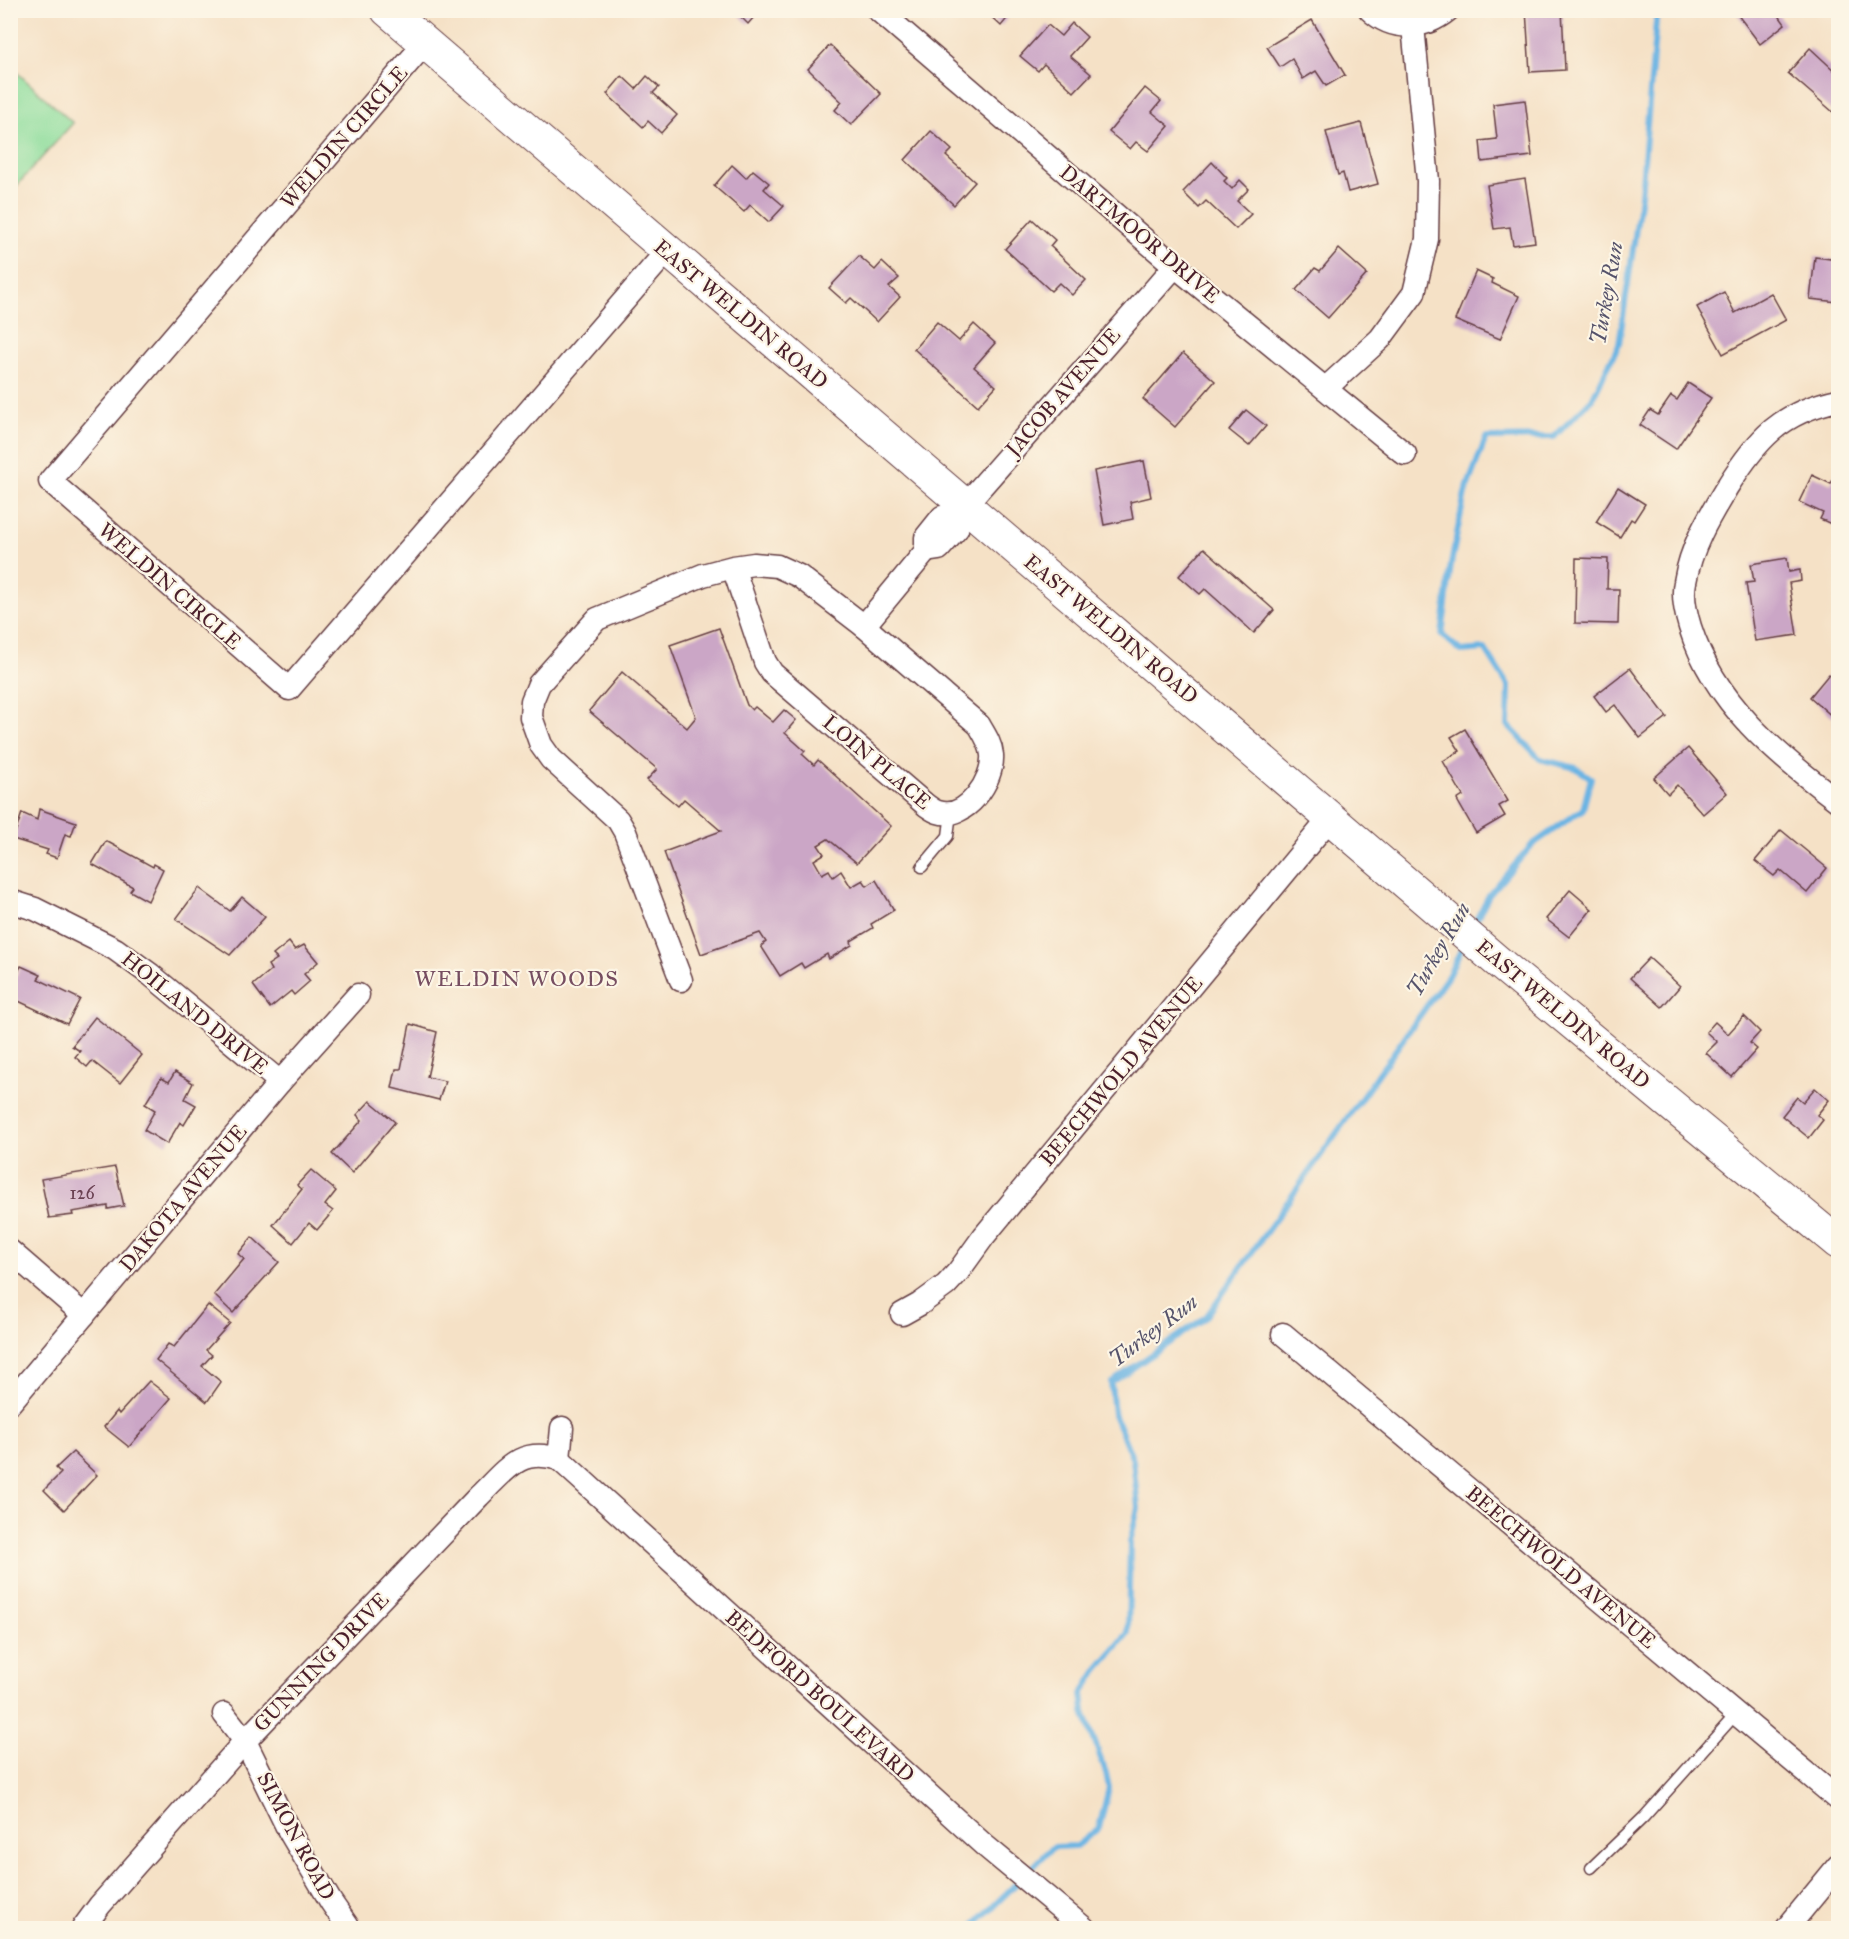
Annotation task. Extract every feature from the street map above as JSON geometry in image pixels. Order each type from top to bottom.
[{"type":"street","name":"EAST WELDIN ROAD","points":[[387,10],[667,251],[958,511],[1331,817],[1497,961],[1839,1243]]},
{"type":"street","name":"DARTMOOR DRIVE","points":[[878,10],[1175,266],[1405,454]]},
{"type":"street","points":[[1370,10],[1386,21],[1413,26],[1439,18],[1448,10]]},
{"type":"street","points":[[1326,388],[1380,339],[1414,293],[1427,239],[1428,181],[1413,26]]},
{"type":"street","name":"WELDIN CIRCLE","points":[[425,43],[50,481],[289,689],[667,251]]},
{"type":"street","name":"JACOB AVENUE","points":[[864,626],[926,551],[939,549],[957,529],[958,511],[1175,266]]},
{"type":"street","points":[[1839,400],[1793,415],[1766,434],[1743,461],[1706,521],[1694,548],[1684,584],[1687,615],[1697,647],[1713,676],[1742,717],[1788,762],[1839,801]]},
{"type":"street","name":"LOIN PLACE","points":[[681,980],[625,832],[618,820],[551,759],[541,745],[531,717],[532,701],[539,684],[597,619],[704,575],[733,567],[754,564],[777,566],[799,576],[864,626],[979,725],[988,740],[992,755],[991,771],[984,786],[964,808],[951,813],[938,813],[926,805],[772,673],[765,662],[733,567]]},
{"type":"street","name":"BEECHWOLD AVENUE","points":[[902,1314],[920,1304],[958,1272],[984,1236],[1331,817]]},
{"type":"street","name":"HOILAND DRIVE","points":[[10,901],[35,909],[115,949],[151,975],[280,1082]]},
{"type":"street","name":"DAKOTA AVENUE","points":[[10,1403],[280,1082],[358,995]]},
{"type":"street","points":[[10,1251],[84,1315]]},
{"type":"street","name":"BEECHWOLD AVENUE","points":[[1283,1334],[1839,1799]]},
{"type":"street","points":[[560,1459],[562,1428]]},
{"type":"street","name":"GUNNING DRIVE","points":[[83,1929],[100,1905],[245,1741],[479,1496],[512,1464],[529,1455],[546,1455],[560,1459]]},
{"type":"street","name":"BEDFORD BOULEVARD","points":[[560,1459],[1007,1865],[1084,1929]]},
{"type":"street","name":"SIMON ROAD","points":[[224,1714],[245,1741],[290,1831],[349,1929]]},
{"type":"street","points":[[1786,1929],[1839,1866]]},
{"type":"lane","points":[[922,867],[948,836],[951,813]]},
{"type":"lane","points":[[1591,1868],[1644,1817],[1736,1714]]},
{"type":"green space","points":[[11,67],[73,123],[11,192]]},
{"type":"building","points":[[734,10],[760,10],[748,24]]},
{"type":"building","points":[[984,10],[1014,10],[1001,26]]},
{"type":"building","points":[[1526,10],[1562,10],[1565,70],[1530,72]]},
{"type":"building","points":[[1734,10],[1775,10],[1785,24],[1760,44]]},
{"type":"building","points":[[1312,20],[1345,75],[1326,86],[1316,71],[1303,79],[1292,59],[1280,67],[1267,47]]},
{"type":"building","points":[[1072,23],[1087,37],[1070,56],[1091,74],[1074,92],[1044,64],[1038,71],[1020,56],[1048,25],[1061,36]]},
{"type":"building","points":[[830,45],[881,94],[851,125],[835,110],[842,102],[808,69]]},
{"type":"building","points":[[1810,48],[1838,74],[1838,105],[1833,112],[1788,73]]},
{"type":"building","points":[[622,76],[636,89],[647,76],[659,87],[653,93],[677,115],[661,133],[648,121],[643,127],[607,94]]},
{"type":"building","points":[[1145,88],[1161,101],[1152,112],[1169,126],[1148,151],[1136,142],[1130,149],[1109,132]]},
{"type":"building","points":[[1525,100],[1532,156],[1482,162],[1480,141],[1497,139],[1493,104]]},
{"type":"building","points":[[1361,123],[1378,184],[1348,192],[1343,173],[1338,175],[1326,132]]},
{"type":"building","points":[[931,131],[952,150],[946,156],[975,182],[954,205],[905,160]]},
{"type":"building","points":[[1212,162],[1227,178],[1224,181],[1232,189],[1240,180],[1249,189],[1237,201],[1251,214],[1236,229],[1206,201],[1199,208],[1183,192]]},
{"type":"building","points":[[732,165],[746,178],[753,170],[769,183],[764,189],[784,206],[769,222],[750,205],[744,212],[714,186]]},
{"type":"building","points":[[1525,179],[1535,242],[1513,245],[1510,227],[1494,229],[1487,185]]},
{"type":"building","points":[[1032,219],[1055,240],[1050,246],[1086,280],[1072,295],[1059,283],[1051,291],[1005,249]]},
{"type":"building","points":[[1339,249],[1367,274],[1328,318],[1296,290],[1315,268],[1320,271]]},
{"type":"building","points":[[859,256],[875,270],[882,262],[899,278],[889,287],[900,297],[877,322],[851,298],[846,303],[829,288]]},
{"type":"building","points":[[1815,257],[1838,260],[1838,302],[1810,299]]},
{"type":"building","points":[[1476,271],[1493,279],[1492,283],[1519,296],[1500,339],[1455,320]]},
{"type":"building","points":[[1724,292],[1735,313],[1771,293],[1786,320],[1723,354],[1697,307]]},
{"type":"building","points":[[937,322],[959,341],[974,324],[995,343],[974,367],[996,386],[978,406],[914,349]]},
{"type":"building","points":[[1183,353],[1215,381],[1175,427],[1143,399]]},
{"type":"building","points":[[1688,383],[1711,398],[1676,449],[1640,425],[1650,410],[1658,415],[1671,396],[1677,400]]},
{"type":"building","points":[[1246,410],[1266,426],[1249,446],[1229,430]]},
{"type":"building","points":[[1144,461],[1151,497],[1130,502],[1133,519],[1104,525],[1094,471]]},
{"type":"building","points":[[1838,467],[1838,527],[1820,519],[1823,513],[1799,502],[1812,475],[1831,484]]},
{"type":"building","points":[[1618,487],[1645,504],[1634,521],[1631,519],[1620,537],[1596,522]]},
{"type":"building","points":[[1204,548],[1274,610],[1254,633],[1205,589],[1200,594],[1179,576]]},
{"type":"building","points":[[1576,558],[1608,559],[1607,589],[1619,589],[1618,624],[1575,623]]},
{"type":"building","points":[[1787,558],[1789,572],[1800,570],[1801,581],[1789,583],[1797,635],[1755,641],[1746,583],[1754,582],[1751,564]]},
{"type":"building","points":[[719,628],[747,705],[752,710],[755,707],[773,722],[784,710],[796,720],[785,733],[805,751],[802,754],[814,765],[818,760],[891,826],[857,863],[828,839],[818,845],[824,854],[814,860],[822,874],[829,870],[833,877],[841,871],[851,887],[863,880],[867,886],[876,880],[894,910],[871,924],[873,928],[851,941],[852,945],[829,959],[827,954],[804,968],[801,963],[780,976],[761,946],[766,942],[760,933],[701,954],[664,852],[721,831],[684,799],[678,806],[647,780],[657,769],[589,711],[622,672],[687,728],[696,717],[670,645]]},
{"type":"building","points":[[1630,668],[1667,717],[1640,738],[1615,705],[1606,712],[1594,696]]},
{"type":"building","points":[[1829,674],[1838,682],[1838,727],[1833,722],[1835,719],[1810,697]]},
{"type":"building","points":[[1465,729],[1508,801],[1499,806],[1505,816],[1476,833],[1457,800],[1463,796],[1443,761],[1460,751],[1451,737]]},
{"type":"building","points":[[1688,748],[1727,793],[1703,814],[1677,785],[1668,794],[1654,778]]},
{"type":"building","points":[[39,809],[76,822],[71,836],[65,834],[57,858],[46,854],[48,850],[13,839],[22,813],[37,820]]},
{"type":"building","points":[[1781,830],[1827,868],[1807,893],[1780,870],[1774,876],[1755,861]]},
{"type":"building","points":[[106,841],[153,867],[154,864],[163,869],[148,901],[130,891],[133,887],[92,864]]},
{"type":"building","points":[[199,888],[230,911],[242,897],[265,917],[230,955],[176,919]]},
{"type":"building","points":[[1570,890],[1592,909],[1569,937],[1546,919]]},
{"type":"building","points":[[289,942],[295,950],[304,945],[318,962],[304,974],[310,981],[294,995],[291,991],[270,1008],[253,985],[271,970],[268,965],[277,959],[273,955]]},
{"type":"building","points":[[1649,958],[1680,986],[1662,1007],[1630,978]]},
{"type":"building","points":[[21,966],[41,975],[38,979],[80,999],[67,1024],[10,997],[10,988]]},
{"type":"building","points":[[1744,1016],[1760,1032],[1750,1043],[1757,1049],[1732,1077],[1706,1053],[1717,1042],[1706,1032],[1715,1022],[1728,1034]]},
{"type":"building","points":[[95,1017],[142,1055],[120,1083],[92,1061],[87,1067],[75,1057],[80,1051],[72,1046]]},
{"type":"building","points":[[410,1024],[437,1032],[427,1077],[445,1081],[439,1100],[392,1088],[396,1069],[401,1069]]},
{"type":"building","points":[[175,1072],[193,1083],[185,1099],[196,1105],[184,1125],[180,1122],[167,1144],[144,1130],[155,1110],[145,1104],[161,1078],[169,1082]]},
{"type":"building","points":[[1815,1088],[1829,1100],[1817,1115],[1823,1120],[1809,1138],[1782,1116],[1797,1097],[1803,1102]]},
{"type":"building","points":[[370,1101],[395,1122],[352,1173],[332,1154],[362,1120],[357,1115]]},
{"type":"building","points":[[115,1167],[124,1206],[108,1209],[108,1206],[72,1212],[73,1215],[49,1218],[41,1179]]},
{"type":"building","points":[[311,1170],[336,1191],[325,1205],[333,1211],[317,1230],[309,1223],[293,1243],[273,1225],[302,1189],[297,1185]]},
{"type":"building","points":[[252,1237],[279,1262],[233,1313],[214,1295],[244,1259],[238,1254]]},
{"type":"building","points":[[208,1305],[230,1323],[206,1350],[212,1355],[202,1366],[221,1382],[207,1402],[156,1360],[168,1344],[174,1347]]},
{"type":"building","points":[[149,1381],[171,1398],[129,1447],[104,1427],[117,1411],[119,1414]]},
{"type":"building","points":[[73,1452],[97,1475],[64,1510],[44,1490],[61,1473],[56,1468]]},
{"type":"waterway","name":"Turkey Run","points":[[1472,928],[1489,895],[1532,845],[1583,809],[1591,778],[1576,768],[1540,759],[1508,725],[1509,687],[1485,649],[1461,651],[1442,635],[1451,564],[1465,493],[1486,438],[1554,437],[1592,399],[1619,344],[1641,195],[1657,10]]},
{"type":"waterway","name":"Turkey Run","points":[[1027,1873],[1053,1847],[1076,1846],[1099,1828],[1109,1788],[1106,1773],[1084,1712],[1082,1694],[1097,1670],[1128,1633],[1130,1542],[1138,1508],[1133,1460],[1114,1414],[1111,1383],[1206,1317],[1448,976],[1463,946]]},
{"type":"waterway","name":"Turkey Run","points":[[971,1928],[1020,1880]]},
{"type":"district","name":"WELDIN WOODS","points":[[517,978]]}]
